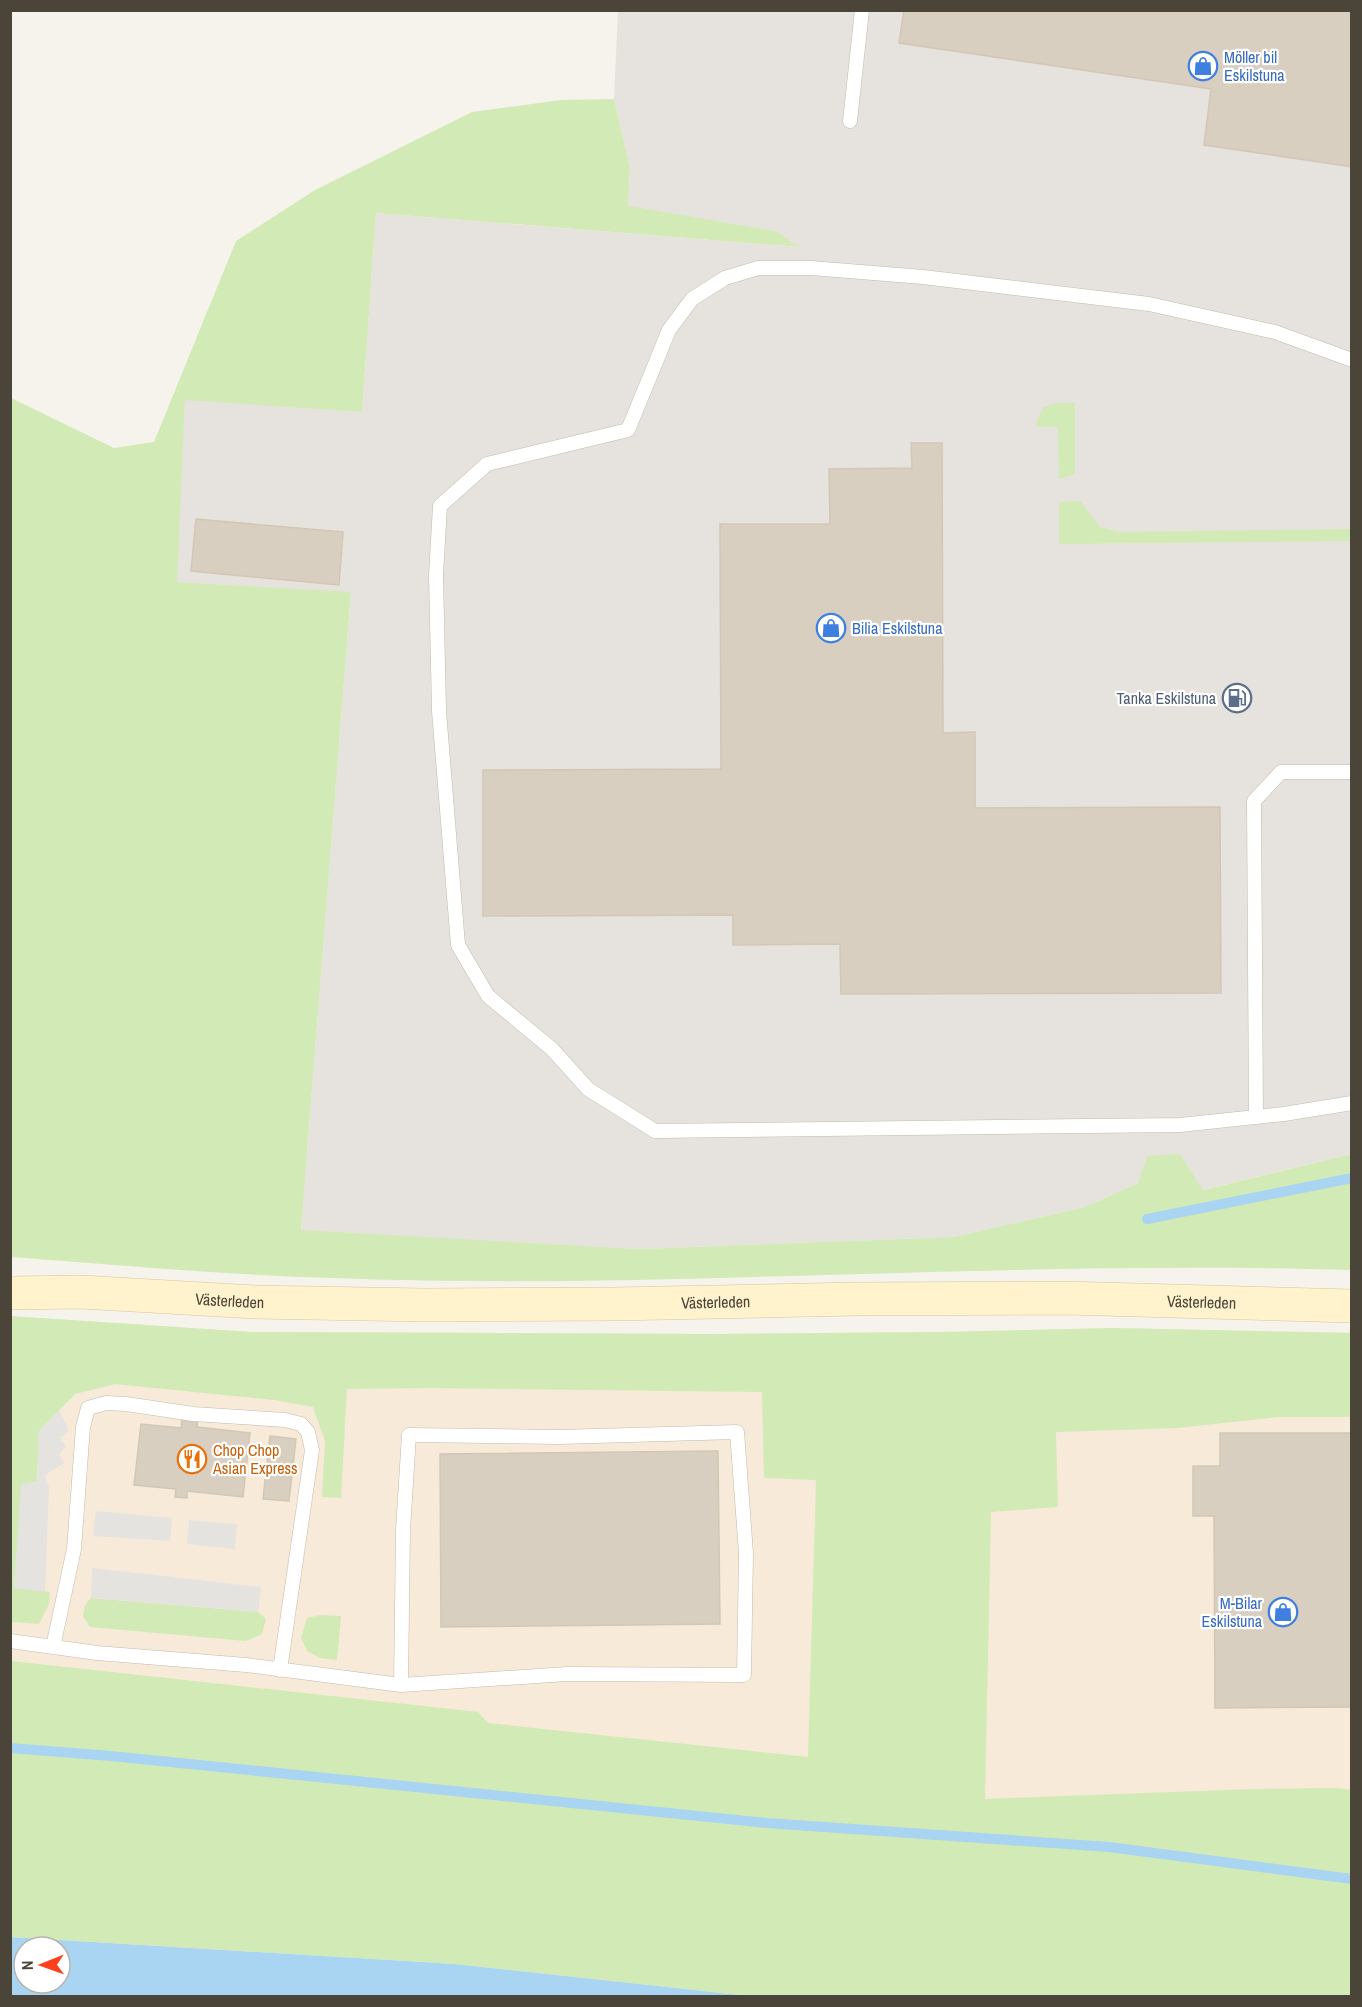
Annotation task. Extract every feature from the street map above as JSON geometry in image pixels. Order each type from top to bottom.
[{"type":"main road","name":"Västerleden","points":[[10,1279],[81,1292]]},
{"type":"main road","name":"Västerleden","points":[[10,1293],[81,1292],[255,1302],[423,1305],[604,1305],[1066,1298],[1352,1306]]},
{"type":"lane","points":[[850,121],[862,10]]},
{"type":"lane","points":[[1352,360],[1275,332],[1149,304],[923,277],[811,268],[758,268],[725,278],[692,299],[669,330],[628,430],[487,464],[440,506],[436,575],[438,711],[458,945],[488,996],[552,1049],[588,1089],[655,1131],[1180,1125],[1352,1103]]},
{"type":"lane","points":[[1256,1117],[1254,801],[1281,772],[1352,772]]},
{"type":"lane","points":[[53,1647],[74,1549],[82,1426],[88,1408],[106,1403],[126,1404],[193,1414],[285,1420],[301,1424],[308,1432],[312,1450],[280,1670]]},
{"type":"lane","points":[[10,1641],[97,1653],[246,1665],[401,1685],[567,1674],[744,1675],[746,1552],[737,1432],[559,1437],[409,1435],[403,1530],[401,1685]]},
{"type":"shaded area","points":[[618,11],[1351,11],[1351,1154],[1202,1190],[1180,1154],[1138,1183],[1085,1207],[953,1237],[639,1249],[301,1231],[351,593],[176,582],[185,399],[362,412],[376,213],[798,247],[776,231],[628,207],[630,168],[614,99]]},
{"type":"shaded area","points":[[10,1316],[252,1332],[714,1334],[1112,1328],[1351,1333],[1351,1826],[973,1812],[11,1680]]},
{"type":"shaded area","points":[[59,1410],[69,1431],[60,1438],[66,1447],[59,1454],[64,1463],[45,1475],[49,1487],[45,1592],[14,1588],[21,1484],[37,1481],[39,1431]]},
{"type":"shaded area","points":[[96,1511],[172,1518],[170,1541],[93,1536]]},
{"type":"shaded area","points":[[189,1520],[237,1524],[235,1549],[187,1544]]},
{"type":"shaded area","points":[[92,1568],[261,1587],[258,1612],[91,1598]]},
{"type":"green space","points":[[614,99],[630,168],[628,206],[776,231],[799,247],[376,213],[362,412],[185,400],[177,582],[351,592],[301,1230],[639,1249],[953,1237],[1085,1207],[1138,1183],[1148,1156],[1180,1154],[1203,1190],[1351,1154],[1351,1270],[1172,1268],[994,1270],[637,1280],[447,1281],[253,1275],[11,1257],[11,398],[114,448],[154,442],[236,241],[315,190],[472,112],[561,100]]},
{"type":"green space","points":[[1056,403],[1075,403],[1075,474],[1059,479],[1058,427],[1036,427],[1044,407]]},
{"type":"green space","points":[[1080,501],[1100,527],[1121,532],[1351,529],[1351,541],[1059,544],[1059,502]]},
{"type":"green space","points":[[10,1316],[252,1332],[714,1334],[1112,1328],[1351,1333],[1351,1417],[1278,1417],[1177,1428],[1056,1432],[1058,1507],[991,1512],[985,1799],[1256,1789],[1336,1788],[1351,1790],[1351,1996],[749,1996],[454,1964],[72,1941],[72,1935],[12,1935],[11,1937],[11,1661],[478,1712],[488,1723],[808,1757],[816,1480],[764,1478],[762,1392],[347,1389],[341,1498],[322,1497],[325,1441],[313,1407],[274,1400],[115,1384],[75,1394],[39,1431],[37,1481],[14,1587],[50,1592],[49,1604],[39,1624],[11,1622]]},
{"type":"green space","points":[[91,1598],[258,1612],[266,1619],[262,1634],[246,1641],[90,1627],[83,1616],[85,1605]]},
{"type":"green space","points":[[320,1615],[341,1616],[337,1660],[320,1658],[307,1651],[301,1638],[307,1618]]},
{"type":"water","points":[[10,1937],[12,1937],[12,1995],[72,1995],[72,1941],[454,1964],[749,1996],[11,1996]]},
{"type":"building","name":"Möller bil Eskilstuna","points":[[904,10],[1352,10],[1352,167],[1204,145],[1211,89],[899,43]]},
{"type":"building","name":"Bilia Eskilstuna","points":[[911,443],[942,443],[943,733],[975,732],[975,808],[1220,807],[1221,993],[841,994],[840,944],[733,945],[733,915],[483,916],[483,770],[721,769],[720,524],[830,524],[829,469],[912,468]]},
{"type":"building","points":[[196,519],[343,532],[339,585],[191,571]]},
{"type":"building","name":"Chop Chop Asian Express","points":[[182,1417],[198,1418],[197,1427],[250,1433],[243,1497],[187,1491],[187,1498],[175,1497],[176,1489],[134,1485],[141,1424],[181,1428]]},
{"type":"building","name":"M-Bilar Eskilstuna","points":[[1220,1433],[1352,1433],[1352,1707],[1215,1708],[1214,1516],[1193,1516],[1193,1466],[1220,1466]]},
{"type":"building","points":[[270,1436],[296,1439],[289,1501],[263,1499]]},
{"type":"building","points":[[718,1451],[720,1624],[441,1627],[440,1454]]},
{"type":"waterway","points":[[1147,1219],[1352,1178]]},
{"type":"waterway","points":[[10,1748],[111,1756],[767,1823],[1109,1847],[1352,1879]]},
{"type":"place","name":"Möller bil Eskilstuna","points":[[1203,66]]},
{"type":"place","name":"Bilia Eskilstuna","points":[[831,628]]},
{"type":"place","name":"Tanka Eskilstuna","points":[[1237,698]]},
{"type":"place","name":"Chop Chop Asian Express","points":[[192,1459]]},
{"type":"place","name":"M-Bilar Eskilstuna","points":[[1283,1612]]}]
